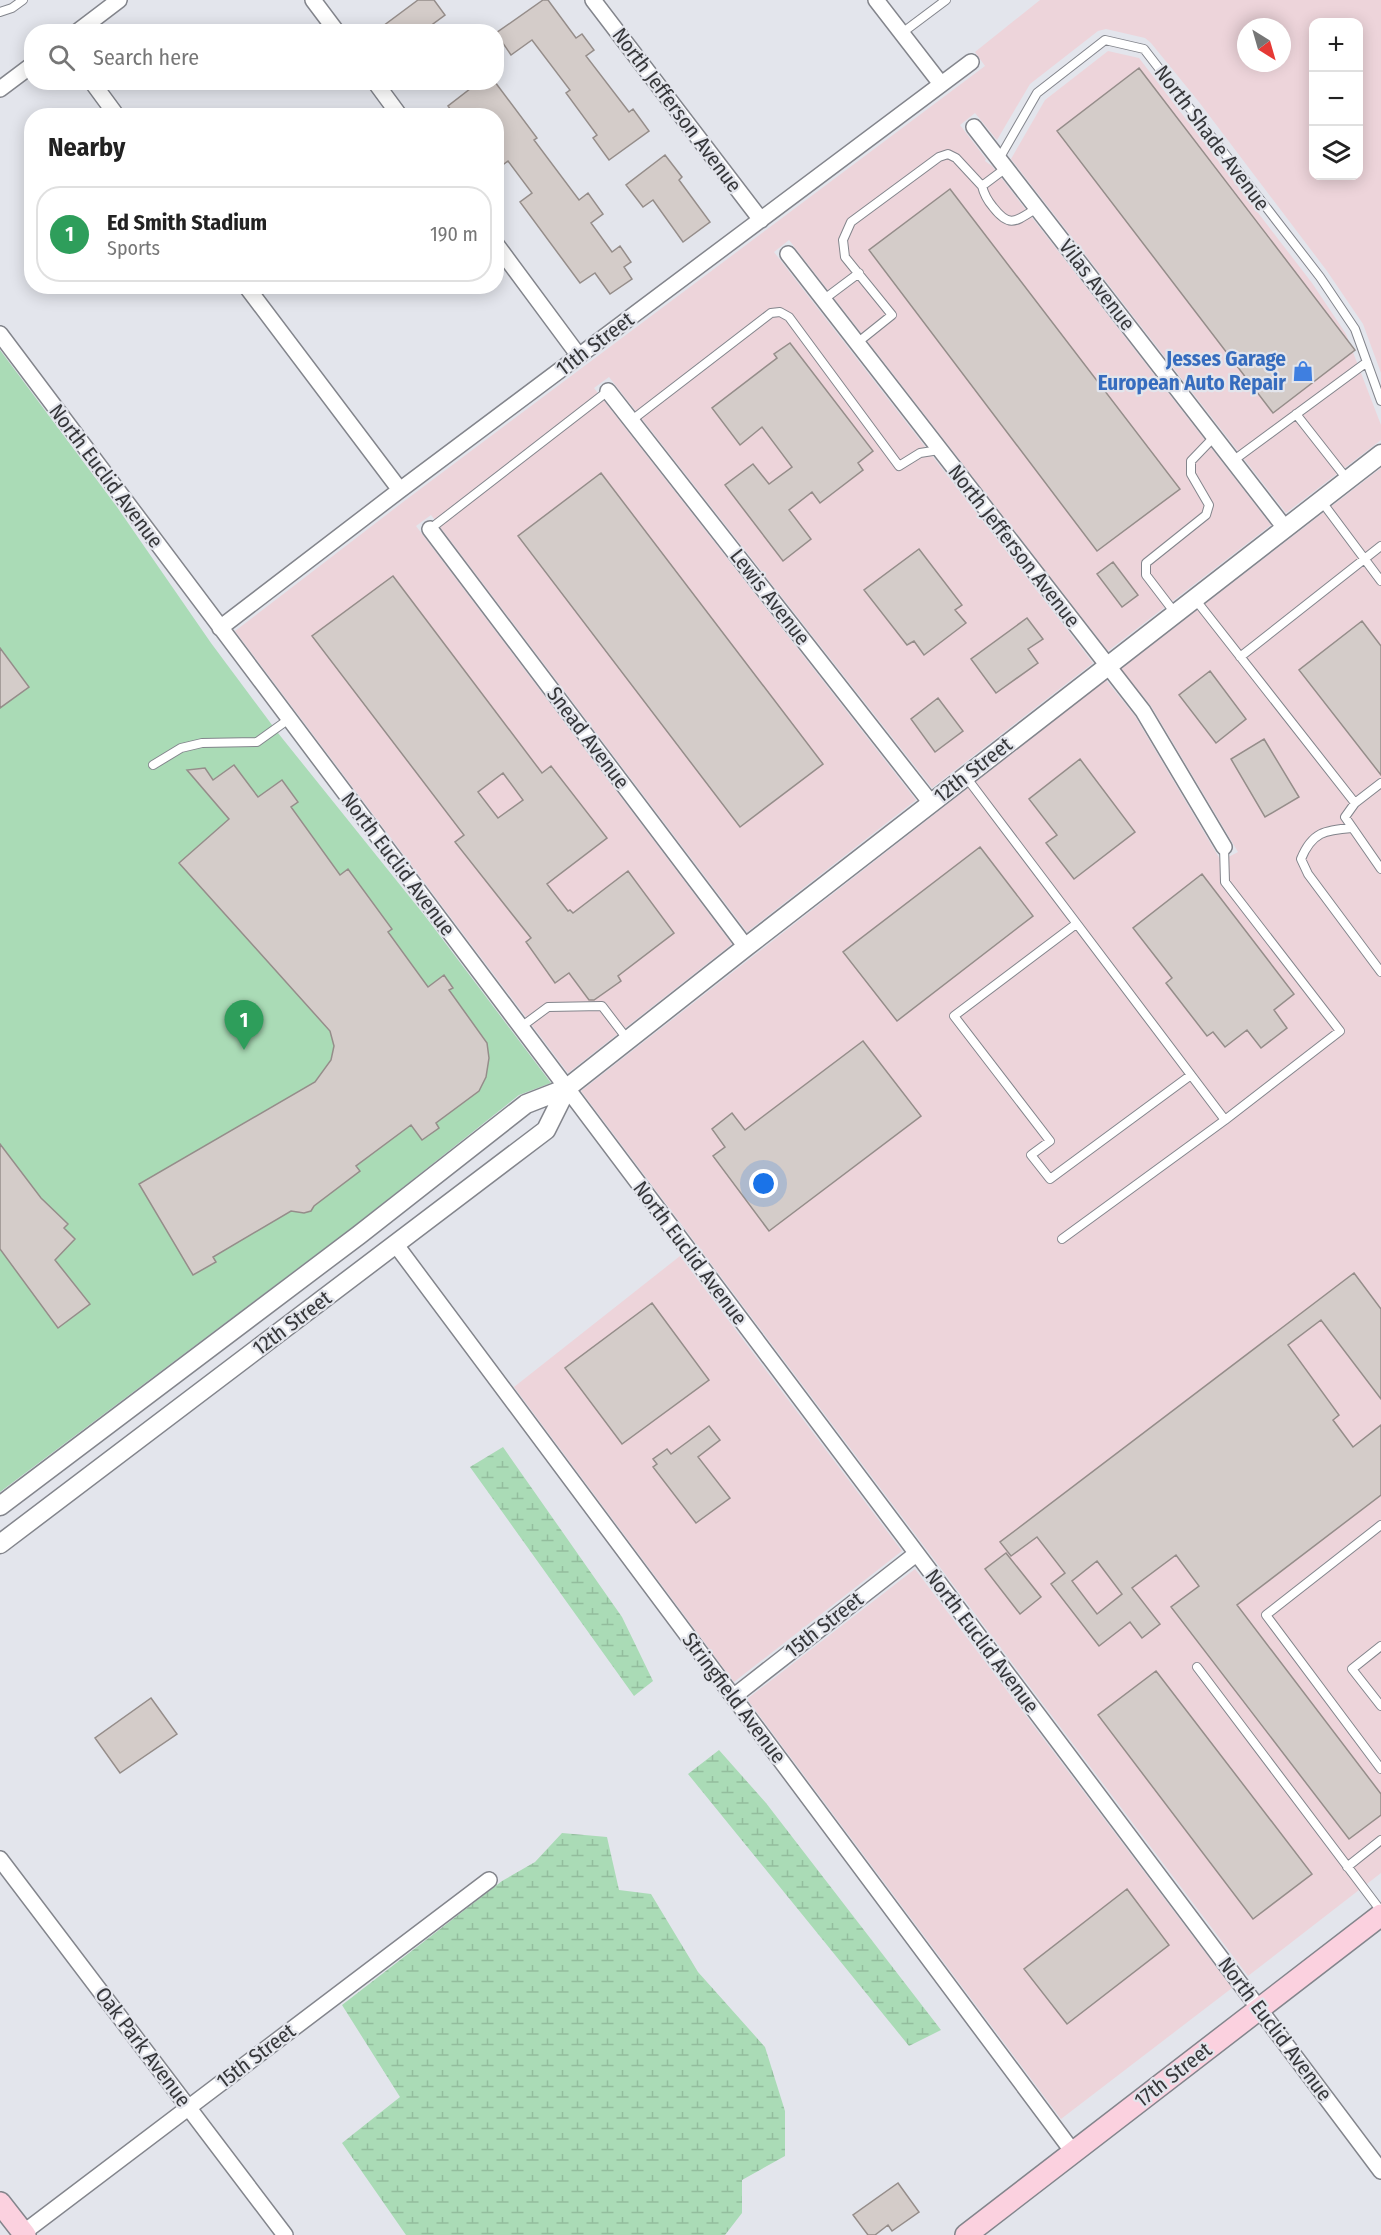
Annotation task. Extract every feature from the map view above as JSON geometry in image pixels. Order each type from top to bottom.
[{"type":"main road","name":"17th Street","points":[[966,2235],[1381,1913]]},
{"type":"main road","points":[[0,2203],[23,2234]]},
{"type":"street","points":[[88,24],[119,0]]},
{"type":"street","points":[[313,0],[331,24]]},
{"type":"street","name":"North Jefferson Avenue","points":[[593,0],[761,220]]},
{"type":"street","points":[[876,0],[941,84]]},
{"type":"street","name":"11th Street","points":[[220,628],[400,490],[971,62]]},
{"type":"street","points":[[0,89],[24,71]]},
{"type":"street","points":[[98,90],[111,108]]},
{"type":"street","points":[[381,90],[394,108]]},
{"type":"street","name":"Vilas Avenue","points":[[974,127],[1285,528]]},
{"type":"street","name":"North Jefferson Avenue","points":[[788,254],[1143,711],[1224,847]]},
{"type":"street","points":[[504,255],[579,356]]},
{"type":"street","points":[[252,294],[400,490]]},
{"type":"street","name":"North Euclid Avenue","points":[[0,334],[1381,2171]]},
{"type":"street","name":"Lewis Avenue","points":[[608,391],[931,803]]},
{"type":"street","name":"12th Street","points":[[0,1506],[359,1235],[526,1104],[567,1088],[746,946],[1381,454]]},
{"type":"street","name":"Snead Avenue","points":[[430,530],[746,946]]},
{"type":"street","name":"12th Street","points":[[0,1544],[546,1130],[567,1088]]},
{"type":"street","name":"Stringfield Avenue","points":[[396,1245],[1073,2152]]},
{"type":"street","name":"15th Street","points":[[733,1697],[916,1554]]},
{"type":"street","name":"Oak Park Avenue","points":[[0,1859],[285,2235]]},
{"type":"street","name":"15th Street","points":[[23,2234],[489,1880]]},
{"type":"lane","points":[[0,12],[12,8],[23,0]]},
{"type":"lane","points":[[901,34],[946,0]]},
{"type":"lane","name":"North Shade Avenue","points":[[1002,163],[1036,93],[1073,63],[1105,40],[1144,49],[1320,277],[1355,329],[1381,401]]},
{"type":"lane","points":[[857,344],[892,315],[845,257],[843,240],[851,222],[939,157],[948,154],[956,158],[982,186],[984,195],[1002,218],[1010,221],[1019,219],[1037,208]]},
{"type":"lane","points":[[982,186],[1002,163]]},
{"type":"lane","points":[[823,300],[859,273]]},
{"type":"lane","points":[[632,420],[771,313],[780,312],[789,317],[899,466],[920,453],[939,450]]},
{"type":"lane","points":[[1234,460],[1367,362]]},
{"type":"lane","points":[[430,530],[608,391]]},
{"type":"lane","points":[[1296,414],[1348,481]]},
{"type":"lane","points":[[1175,613],[1146,575],[1146,563],[1206,516],[1209,505],[1191,474],[1191,461],[1215,436]]},
{"type":"lane","points":[[1321,500],[1381,581]]},
{"type":"lane","points":[[1240,657],[1381,546]]},
{"type":"lane","points":[[1194,598],[1355,803]]},
{"type":"lane","points":[[153,765],[181,748],[201,743],[257,742],[289,719]]},
{"type":"lane","points":[[965,776],[1225,1120]]},
{"type":"lane","points":[[1381,783],[1355,803],[1345,817],[1381,869]]},
{"type":"lane","points":[[1352,828],[1332,829],[1315,836],[1307,844],[1301,859],[1308,874],[1381,972]]},
{"type":"lane","points":[[1062,1239],[1225,1120],[1340,1031],[1225,882],[1224,847]]},
{"type":"lane","points":[[1076,924],[954,1016],[1050,1141],[1031,1155],[1050,1179],[1191,1075]]},
{"type":"lane","points":[[521,1027],[548,1007],[602,1006],[628,1040]]},
{"type":"lane","points":[[1381,1525],[1266,1615],[1381,1769]]},
{"type":"lane","points":[[1381,1646],[1352,1669],[1381,1706]]},
{"type":"lane","points":[[1197,1667],[1381,1913]]},
{"type":"lane","points":[[1347,1867],[1381,1840]]},
{"type":"shaded area","points":[[1040,0],[1381,0],[1381,373],[1363,324],[1327,271],[1199,102],[1145,38],[1106,29],[1098,31],[1030,84],[997,140],[975,113],[960,125],[986,159],[985,161],[992,166],[1271,525],[1108,651],[789,240],[774,252],[1093,663],[932,788],[609,377],[594,388],[916,800],[747,932],[431,515],[416,526],[732,944],[568,1073],[235,631],[407,499],[985,66],[975,52]]},
{"type":"shaded area","points":[[1108,51],[1139,58],[1312,283],[1346,334],[1381,425],[1381,440],[1286,513],[1011,159],[1045,100]]},
{"type":"shaded area","points":[[1381,468],[1381,1873],[1248,1976],[581,1091],[1106,680],[1135,716],[1221,861],[1238,852],[1151,706],[1121,669]]},
{"type":"shaded area","points":[[680,1256],[902,1551],[734,1682],[514,1387]]},
{"type":"shaded area","points":[[915,1569],[1232,1988],[1061,2119],[747,1699]]},
{"type":"green space","points":[[0,350],[117,507],[211,643],[278,733],[425,916],[551,1083],[519,1095],[353,1227],[0,1492]]},
{"type":"green space","points":[[503,1447],[622,1617],[653,1681],[634,1696],[470,1467]]},
{"type":"green space","points":[[719,1750],[766,1803],[941,2030],[909,2046],[688,1774]]},
{"type":"green space","points":[[562,1833],[607,1837],[619,1890],[651,1894],[698,1972],[765,2047],[785,2111],[785,2156],[742,2180],[742,2213],[725,2235],[406,2235],[342,2143],[400,2097],[342,2005],[502,1881],[535,1862]]},
{"type":"building","points":[[418,0],[434,0],[445,15],[433,24],[386,24]]},
{"type":"building","points":[[543,0],[548,0],[576,38],[582,34],[594,50],[586,56],[629,112],[633,109],[649,131],[609,160],[593,138],[597,135],[566,93],[570,90],[532,40],[511,55],[504,45],[504,27]]},
{"type":"building","points":[[1139,68],[1355,350],[1273,413],[1057,131]]},
{"type":"building","points":[[469,90],[501,90],[537,138],[534,140],[579,200],[588,193],[603,214],[591,223],[612,252],[620,246],[631,262],[624,267],[632,279],[610,294],[595,273],[580,283],[520,202],[532,193],[508,161],[504,164],[504,108],[449,108],[448,106]]},
{"type":"building","points":[[665,155],[682,177],[679,180],[710,222],[683,242],[653,200],[643,207],[626,185]]},
{"type":"building","points":[[950,189],[1180,489],[1097,551],[869,250]]},
{"type":"building","points":[[790,343],[873,451],[858,463],[863,470],[820,503],[812,492],[789,510],[811,539],[783,561],[725,485],[753,464],[769,484],[792,467],[762,427],[740,445],[712,408],[777,358],[774,354]]},
{"type":"building","points":[[601,473],[823,764],[740,827],[518,536]]},
{"type":"building","points":[[919,549],[962,605],[955,610],[966,623],[924,655],[914,641],[907,645],[864,590]]},
{"type":"building","points":[[1113,562],[1138,595],[1122,607],[1097,574]]},
{"type":"building","points":[[393,576],[542,773],[551,766],[607,838],[547,884],[568,911],[573,913],[628,871],[674,933],[618,976],[621,981],[594,1000],[589,1000],[569,973],[555,983],[526,942],[531,938],[455,842],[464,835],[312,636]],"holes":[[[503,773],[523,800],[498,818],[478,792]]]},
{"type":"building","points":[[1027,618],[1043,639],[1028,649],[1038,663],[996,693],[971,659]]},
{"type":"building","points":[[1362,621],[1381,646],[1381,775],[1299,670]]},
{"type":"building","points":[[0,648],[29,687],[0,708]]},
{"type":"building","points":[[1210,671],[1246,719],[1216,743],[1179,695]]},
{"type":"building","points":[[938,698],[963,731],[935,752],[911,719]]},
{"type":"building","points":[[1264,739],[1299,797],[1265,817],[1231,759]]},
{"type":"building","points":[[1080,759],[1135,832],[1074,879],[1046,843],[1057,835],[1029,799]]},
{"type":"building","points":[[234,765],[258,797],[282,780],[298,802],[291,807],[340,875],[348,869],[392,929],[388,932],[428,987],[444,975],[453,988],[449,990],[487,1043],[489,1058],[486,1077],[479,1091],[436,1123],[439,1128],[422,1140],[411,1125],[356,1166],[360,1171],[314,1206],[311,1211],[304,1213],[291,1211],[213,1257],[216,1262],[193,1275],[139,1184],[315,1082],[331,1060],[334,1046],[330,1031],[179,863],[229,819],[187,770],[205,768],[213,780]]},
{"type":"building","points":[[980,847],[1033,916],[897,1021],[843,952]]},
{"type":"building","points":[[1202,874],[1294,994],[1274,1010],[1287,1028],[1261,1048],[1247,1030],[1225,1047],[1213,1032],[1207,1036],[1166,983],[1172,978],[1133,928]]},
{"type":"building","points":[[863,1041],[921,1116],[769,1231],[713,1156],[725,1147],[712,1129],[732,1113],[745,1130]]},
{"type":"building","points":[[0,1144],[41,1198],[68,1224],[64,1228],[75,1239],[55,1260],[90,1304],[58,1328],[0,1249]]},
{"type":"building","points":[[1354,1273],[1381,1309],[1381,1399],[1321,1320],[1288,1345],[1339,1415],[1333,1420],[1353,1447],[1381,1425],[1381,1495],[1237,1605],[1381,1794],[1381,1815],[1349,1839],[1171,1607],[1199,1586],[1176,1555],[1132,1588],[1160,1624],[1142,1638],[1130,1622],[1099,1646],[1051,1584],[1065,1573],[1037,1537],[1011,1556],[1000,1542]],"holes":[[[1097,1561],[1122,1594],[1097,1614],[1072,1581]]]},
{"type":"building","points":[[652,1303],[709,1380],[622,1444],[565,1368]]},
{"type":"building","points":[[709,1426],[720,1440],[698,1457],[730,1498],[696,1523],[653,1467],[657,1464],[653,1459],[667,1449],[671,1454]]},
{"type":"building","points":[[1006,1553],[1041,1597],[1020,1614],[985,1569]]},
{"type":"building","points":[[1156,1671],[1312,1874],[1253,1919],[1098,1715]]},
{"type":"building","points":[[151,1698],[177,1734],[120,1773],[95,1738]]},
{"type":"building","points":[[1127,1889],[1169,1945],[1067,2024],[1024,1969]]},
{"type":"building","points":[[898,2183],[919,2212],[892,2231],[888,2225],[875,2235],[868,2235],[853,2215]]},
{"type":"place","name":"Jesses Garage European Auto Repair","points":[[1303,371]]},
{"type":"place","name":"Ed Smith Stadium","points":[[244,1050]]}]
